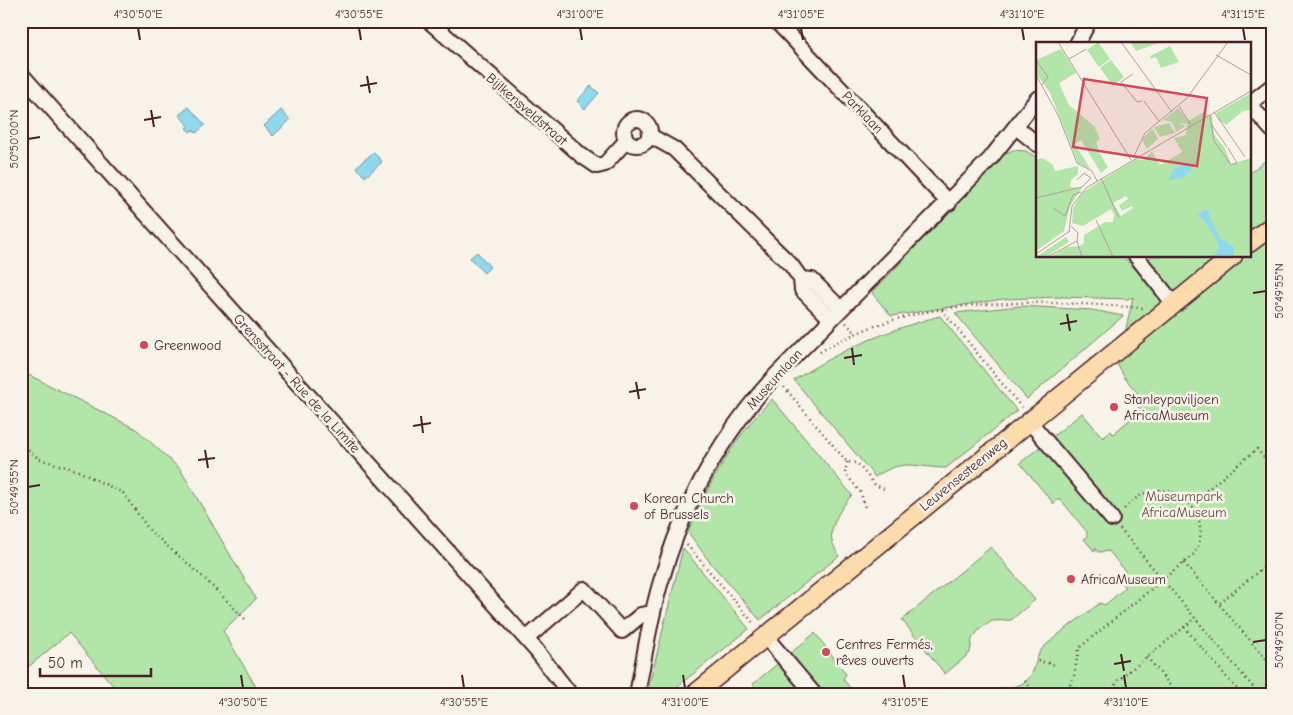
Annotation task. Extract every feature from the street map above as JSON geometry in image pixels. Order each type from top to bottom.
[{"type":"main road","points":[[1250,242],[1272,226]]},
{"type":"main road","name":"Leuvensesteenweg","points":[[695,694],[1169,306],[1230,258]]},
{"type":"street","name":"Bijlkensveldstraat","points":[[429,21],[582,156],[597,166],[605,164],[627,140],[625,127],[628,123],[636,119],[648,125],[649,135],[674,149],[791,265],[801,278],[802,290],[831,319]]},
{"type":"street","name":"Parklaan","points":[[776,21],[950,202]]},
{"type":"street","points":[[1078,42],[1089,21]]},
{"type":"street","name":"Grensstraat - Rue de la Limite","points":[[21,74],[526,638],[570,694]]},
{"type":"street","points":[[1250,103],[1272,86]]},
{"type":"street","name":"Museumlaan","points":[[637,694],[653,613],[676,532],[696,489],[714,458],[753,400],[831,319],[950,202],[990,159],[1036,100]]},
{"type":"street","points":[[1250,105],[1272,130]]},
{"type":"street","points":[[1016,127],[1036,143]]},
{"type":"street","points":[[627,140],[640,144],[649,135]]},
{"type":"street","points":[[1137,258],[1169,306]]},
{"type":"street","name":"Bijlkensveldstraat","points":[[801,278],[812,280],[841,309]]},
{"type":"street","points":[[1030,420],[1116,523]]},
{"type":"street","points":[[526,638],[584,589],[622,631],[641,615],[653,613]]},
{"type":"street","points":[[765,636],[814,694]]},
{"type":"path","points":[[812,357],[836,342],[872,326],[910,315],[942,310],[1038,301],[1169,306]]},
{"type":"path","points":[[942,310],[1030,420]]},
{"type":"path","points":[[775,376],[846,462],[846,473],[861,493],[866,508]]},
{"type":"path","points":[[21,443],[39,459],[76,470],[123,493],[150,530],[204,578],[245,619]]},
{"type":"path","points":[[1190,503],[1257,449],[1272,467]]},
{"type":"path","points":[[846,462],[857,463],[875,485],[887,490]]},
{"type":"path","points":[[1066,694],[1074,676],[1080,648],[1162,579],[1194,554],[1199,546],[1201,536],[1199,518],[1190,503],[1179,494],[1169,491],[1150,491],[1141,495],[1116,523],[1162,579],[1259,694]]},
{"type":"path","points":[[676,532],[765,636]]},
{"type":"path","points":[[1220,603],[1272,560]]},
{"type":"path","points":[[1184,562],[1272,666]]},
{"type":"path","points":[[1111,694],[1117,681],[1196,618]]},
{"type":"path","points":[[1184,627],[1240,694]]},
{"type":"path","points":[[1147,657],[1177,694]]},
{"type":"path","points":[[1038,661],[1056,665]]},
{"type":"path","points":[[1025,681],[1036,694]]},
{"type":"path","points":[[1003,688],[1003,694]]},
{"type":"green space","name":"Museumpark AfricaMuseum","points":[[1013,150],[1026,151],[1036,157],[1036,258],[1125,258],[1135,270],[1150,258],[1250,258],[1250,173],[1272,155],[1272,694],[990,694],[998,689],[1016,686],[1025,682],[1032,674],[1042,649],[1100,603],[1105,605],[1125,588],[1122,581],[1125,571],[1109,551],[1098,552],[1095,548],[1095,552],[1084,539],[1087,537],[1087,532],[1061,500],[1056,500],[1054,504],[1020,463],[1082,413],[1103,438],[1111,431],[1113,434],[1139,412],[1137,409],[1145,402],[1125,378],[1118,366],[1133,297],[1127,299],[1062,297],[1003,299],[891,316],[872,293],[1002,155]]},
{"type":"green space","points":[[1020,306],[1092,310],[1123,316],[1027,399],[955,313]]},
{"type":"green space","points":[[940,316],[1017,411],[946,468],[903,465],[894,467],[875,477],[794,380],[829,359],[864,342]]},
{"type":"green space","points":[[21,371],[136,429],[180,469],[256,599],[223,631],[255,685],[257,694],[120,694],[69,633],[21,673]]},
{"type":"green space","points":[[772,399],[852,495],[841,510],[832,529],[833,545],[839,556],[760,620],[709,561],[688,532],[704,496],[734,445]]},
{"type":"green space","points":[[991,547],[1035,600],[1011,620],[992,621],[980,629],[972,639],[970,653],[945,674],[902,620]]},
{"type":"green space","points":[[683,548],[749,629],[668,694],[647,694]]},
{"type":"green space","points":[[815,633],[846,674],[843,679],[855,694],[761,694],[753,684]]},
{"type":"water","points":[[591,86],[599,93],[585,109],[577,101]]},
{"type":"water","points":[[189,107],[205,125],[196,133],[193,130],[190,132],[186,128],[189,126],[179,115]]},
{"type":"water","points":[[281,110],[290,120],[273,136],[264,126]]},
{"type":"water","points":[[374,152],[382,162],[365,177],[356,167]]},
{"type":"water","points":[[477,252],[490,267],[484,273],[470,258]]},
{"type":"place","name":"Greenwood","points":[[144,345]]},
{"type":"place","name":"Stanleypaviljoen AfricaMuseum","points":[[1114,407]]},
{"type":"place","name":"Korean Church of Brussels","points":[[634,506]]},
{"type":"place","name":"AfricaMuseum","points":[[1071,579]]},
{"type":"place","name":"Centres Fermés, rêves ouverts","points":[[826,652]]}]
